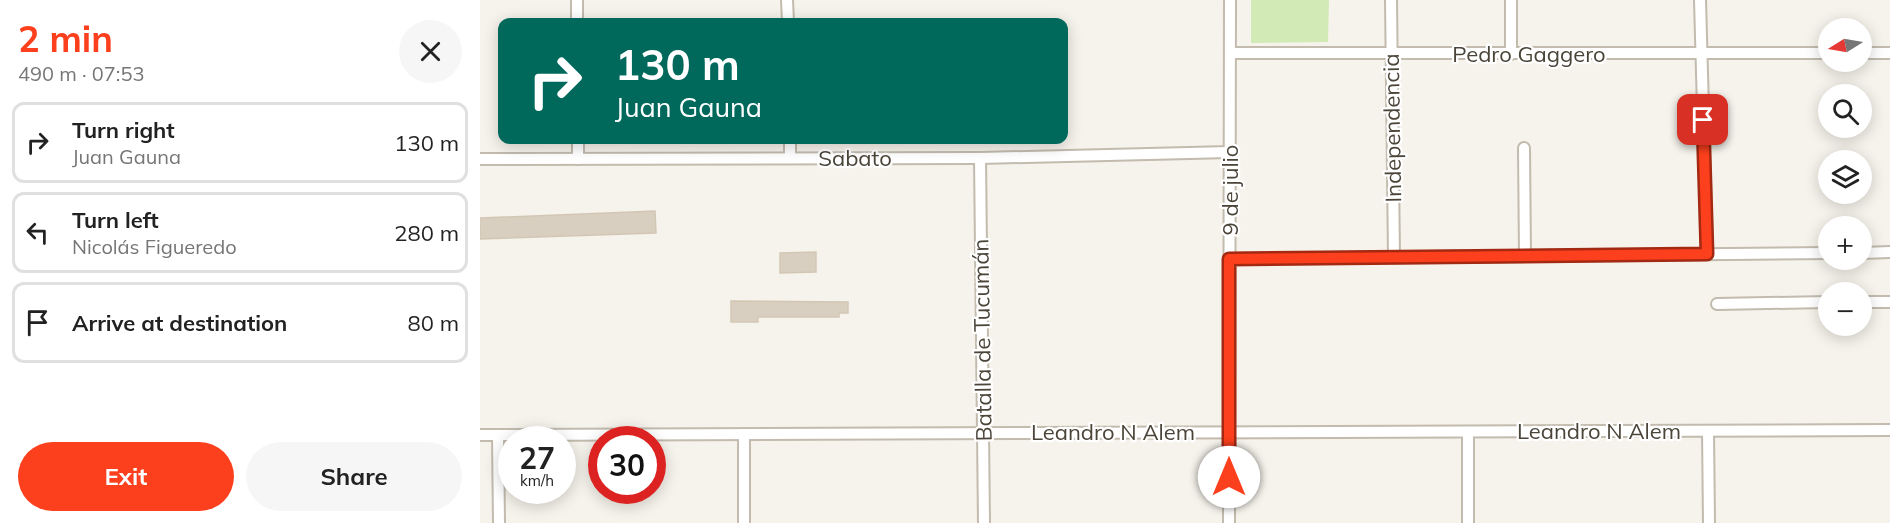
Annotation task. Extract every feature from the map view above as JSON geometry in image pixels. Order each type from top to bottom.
[{"type":"street","points":[[576,0],[577,18]]},
{"type":"street","points":[[787,0],[788,18]]},
{"type":"street","name":"9 de julio","points":[[1229,523],[1230,0]]},
{"type":"street","name":"Independencia","points":[[1391,0],[1394,257]]},
{"type":"street","points":[[1511,0],[1511,54]]},
{"type":"street","points":[[1700,0],[1707,254]]},
{"type":"street","name":"Pedro Gaggero","points":[[1230,53],[1391,55],[1818,53]]},
{"type":"street","points":[[1872,53],[1890,53]]},
{"type":"street","points":[[578,144],[578,159]]},
{"type":"street","points":[[790,144],[790,159]]},
{"type":"street","points":[[1524,148],[1525,256]]},
{"type":"street","name":"Sabato","points":[[480,159],[980,158],[1230,152]]},
{"type":"street","name":"Batalla de Tucumán","points":[[980,158],[984,523]]},
{"type":"street","points":[[1872,253],[1890,252]]},
{"type":"street","points":[[1229,259],[1818,253]]},
{"type":"street","points":[[1717,304],[1818,302]]},
{"type":"street","points":[[1872,302],[1890,302]]},
{"type":"street","name":"Leandro N Alem","points":[[576,435],[1890,430]]},
{"type":"street","points":[[1708,431],[1709,523]]},
{"type":"street","points":[[1467,523],[1468,432]]},
{"type":"street","points":[[744,434],[744,523]]},
{"type":"street","name":"Leandro N Alem","points":[[480,435],[498,435]]},
{"type":"street","points":[[499,504],[499,523]]},
{"type":"green space","points":[[1251,0],[1329,0],[1328,42],[1251,43]]},
{"type":"building","points":[[655,211],[656,233],[480,239],[480,218]]},
{"type":"building","points":[[816,252],[816,272],[780,273],[780,253]]},
{"type":"building","points":[[731,301],[848,302],[848,313],[839,313],[839,317],[758,317],[758,322],[731,322]]},
{"type":"route","points":[[1229,477],[1229,259],[1707,254],[1703,120]]}]
